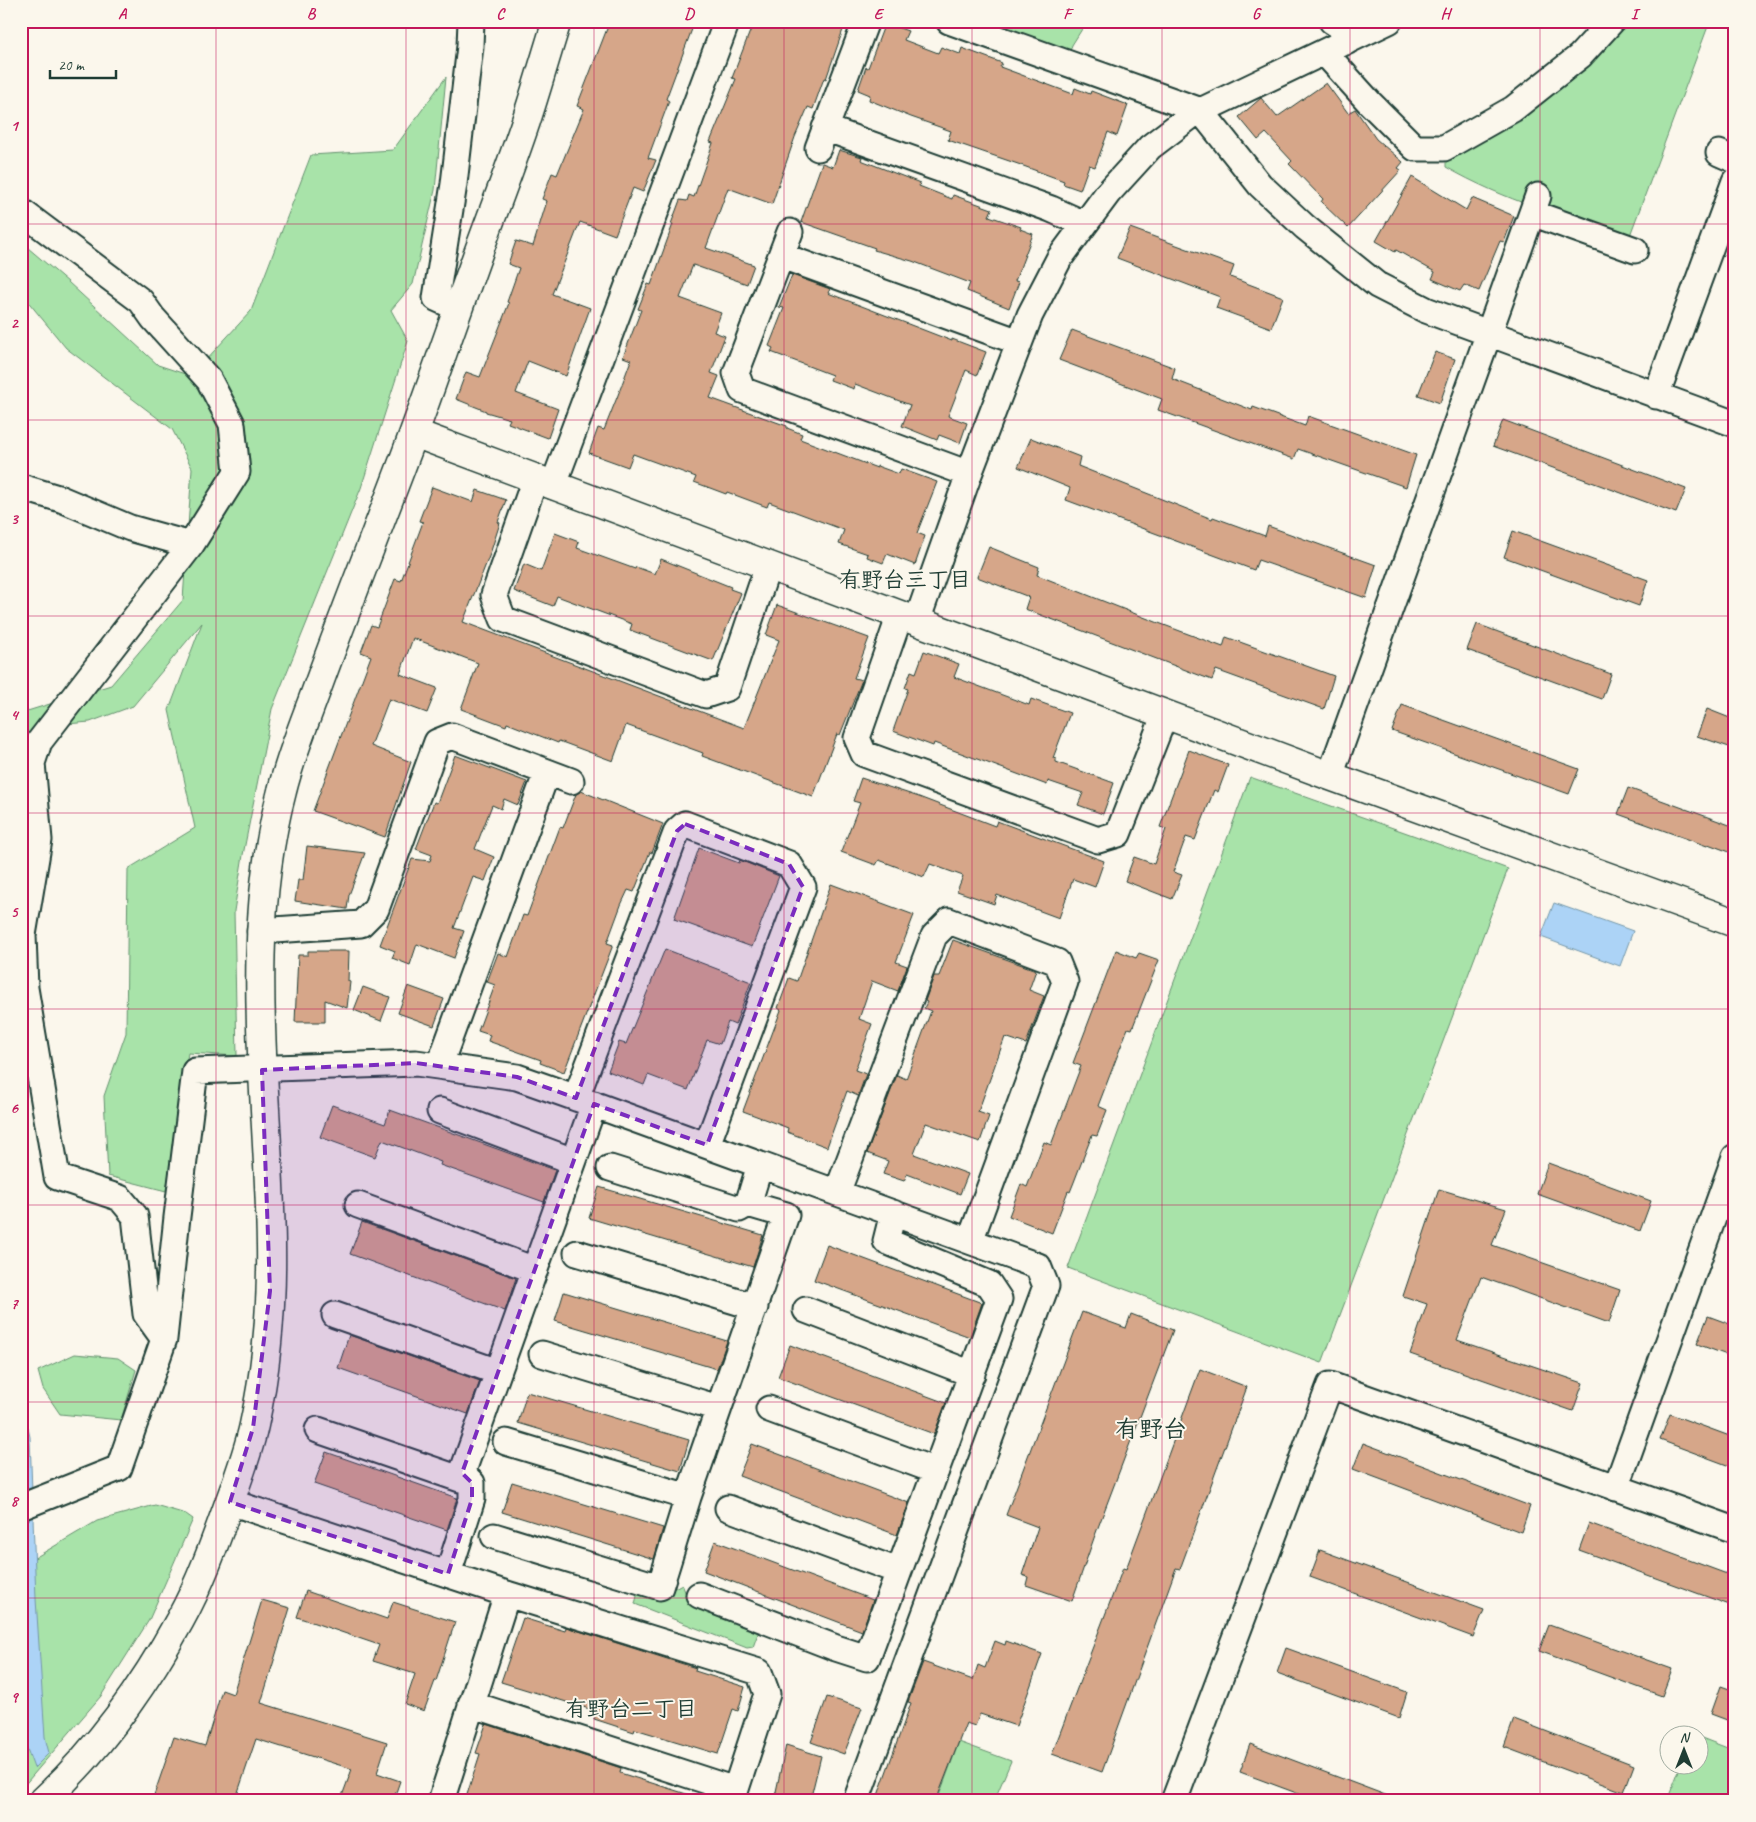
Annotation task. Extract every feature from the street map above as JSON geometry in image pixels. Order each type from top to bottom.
[{"type":"street","points":[[458,308],[436,298],[454,184],[470,46],[471,21]]},
{"type":"street","points":[[42,1801],[81,1763],[114,1721],[161,1652],[181,1618],[199,1580],[242,1467],[253,1428],[261,1388],[270,1291],[271,1243],[262,1070],[260,931],[263,888],[270,845],[287,774],[337,634],[414,433],[526,121],[557,21]]},
{"type":"street","points":[[727,21],[544,482],[494,595],[503,620],[706,695],[727,688],[768,566]]},
{"type":"street","points":[[866,21],[822,138],[1051,209],[1084,224]]},
{"type":"street","points":[[949,21],[1201,111],[1260,185],[1306,226],[1378,285],[1426,310],[1735,424]]},
{"type":"street","points":[[1332,21],[1338,25],[1335,47],[1370,103],[1415,148],[1444,148],[1513,108],[1580,56],[1612,21]]},
{"type":"street","points":[[1165,714],[1118,834],[1098,840],[864,754],[857,738],[969,474],[1030,315],[1059,259],[1084,224],[1108,192],[1150,147],[1192,115],[1389,21]]},
{"type":"street","points":[[1656,396],[1735,181]]},
{"type":"street","points":[[1330,776],[1535,205],[1635,250]]},
{"type":"street","points":[[21,211],[141,301],[153,318],[209,380],[232,424],[237,472],[191,545],[39,742],[32,763],[39,840],[23,935],[25,988],[58,1177],[120,1198],[135,1216],[146,1314],[164,1339]]},
{"type":"street","points":[[790,232],[736,374],[742,390],[969,474]]},
{"type":"street","points":[[782,256],[1019,342]]},
{"type":"street","points":[[414,433],[1330,776],[1735,923]]},
{"type":"street","points":[[21,487],[61,499],[130,528],[191,545]]},
{"type":"street","points":[[260,931],[361,924],[376,909],[437,742],[452,736],[571,781]]},
{"type":"street","points":[[442,1066],[444,1053],[547,772]]},
{"type":"street","points":[[318,1430],[460,1479],[574,1161],[585,1101],[677,831],[685,824],[790,864],[803,887],[707,1145]]},
{"type":"street","points":[[837,1193],[934,936],[949,921],[1057,962],[1065,982],[970,1241]]},
{"type":"street","points":[[28,1504],[119,1468],[164,1339],[195,1071],[416,1063],[517,1077],[585,1101],[1038,1266],[1046,1286],[856,1801]]},
{"type":"street","points":[[440,1111],[574,1161]]},
{"type":"street","points":[[1616,1488],[1735,1157]]},
{"type":"street","points":[[610,1168],[739,1209],[748,1204],[760,1165]]},
{"type":"street","points":[[494,1536],[660,1587],[718,1408],[786,1215],[748,1204]]},
{"type":"street","points":[[358,1205],[535,1270]]},
{"type":"street","points":[[698,1596],[867,1658],[998,1299],[989,1284],[886,1241],[893,1213]]},
{"type":"street","points":[[577,1252],[755,1306]]},
{"type":"street","points":[[806,1310],[972,1374]]},
{"type":"street","points":[[335,1315],[498,1372]]},
{"type":"street","points":[[542,1354],[718,1408]]},
{"type":"street","points":[[1174,1801],[1330,1385],[1735,1530]]},
{"type":"street","points":[[769,1409],[936,1471]]},
{"type":"street","points":[[506,1442],[688,1497]]},
{"type":"street","points":[[448,1574],[472,1498],[472,1483],[462,1473]]},
{"type":"street","points":[[230,1502],[507,1594],[759,1672],[767,1694],[734,1795],[471,1704]]},
{"type":"street","points":[[728,1508],[898,1571]]},
{"type":"street","points":[[441,1801],[507,1594]]},
{"type":"highlighted area","points":[[685,824],[789,864],[803,887],[707,1145],[594,1104],[462,1473],[472,1483],[472,1499],[448,1574],[230,1502],[253,1428],[270,1291],[262,1070],[416,1063],[517,1077],[576,1098],[677,831]]},
{"type":"green space","points":[[979,21],[1087,21],[1072,45],[1069,54]]},
{"type":"green space","points":[[1628,21],[1710,21],[1629,238],[1512,199],[1446,167],[1446,158],[1482,142],[1571,81]]},
{"type":"green space","points":[[446,77],[435,190],[413,284],[391,310],[408,341],[361,488],[272,709],[243,855],[234,911],[237,1056],[188,1053],[166,1191],[108,1176],[104,1096],[126,1033],[128,869],[195,828],[169,710],[202,623],[133,706],[90,722],[43,726],[21,755],[21,713],[111,685],[183,600],[192,468],[172,429],[66,348],[21,293],[21,242],[68,282],[158,365],[191,376],[251,311],[311,155],[393,150]]},
{"type":"green space","points":[[1250,777],[1508,869],[1322,1363],[1068,1268]]},
{"type":"green space","points":[[75,1354],[118,1358],[136,1370],[121,1420],[60,1414],[43,1389],[38,1371]]},
{"type":"green space","points":[[155,1505],[186,1514],[193,1519],[149,1620],[101,1696],[21,1789],[21,1566],[97,1521]]},
{"type":"green space","points":[[682,1584],[689,1602],[761,1625],[753,1647],[747,1648],[635,1604],[639,1588],[662,1595]]},
{"type":"green space","points":[[1708,1740],[1735,1751],[1735,1801],[1667,1801],[1678,1774],[1708,1774]]},
{"type":"green space","points":[[959,1742],[1011,1761],[994,1801],[937,1801]]},
{"type":"water","points":[[1554,903],[1633,931],[1620,966],[1541,937]]},
{"type":"water","points":[[21,1419],[28,1428],[30,1437],[36,1599],[45,1737],[49,1753],[34,1768],[26,1746],[21,1654]]},
{"type":"building","points":[[610,21],[695,21],[666,99],[669,101],[648,158],[656,160],[643,192],[633,188],[615,235],[580,222],[552,294],[590,308],[566,376],[528,361],[516,393],[558,409],[548,438],[508,423],[510,419],[486,412],[456,399],[466,372],[480,377],[509,303],[507,302],[519,268],[508,264],[516,241],[533,246],[547,201],[542,199],[552,173],[557,175],[584,109],[577,106]]},
{"type":"building","points":[[754,21],[846,21],[826,79],[824,78],[813,109],[808,107],[795,137],[772,204],[728,188],[706,248],[754,265],[747,284],[693,265],[680,298],[721,313],[714,332],[725,336],[711,373],[719,376],[710,398],[787,426],[787,428],[802,434],[800,439],[877,468],[877,466],[899,474],[901,469],[937,482],[917,533],[925,536],[915,565],[887,554],[883,563],[867,557],[868,554],[839,544],[844,530],[769,502],[767,507],[727,492],[726,494],[694,482],[696,477],[633,454],[628,467],[589,453],[598,428],[604,430],[631,360],[623,357],[641,310],[638,309],[648,284],[651,285],[680,200],[687,201],[689,195],[694,197],[713,143],[710,142],[736,79],[732,78]]},
{"type":"building","points":[[885,23],[908,31],[904,40],[938,53],[941,47],[960,54],[962,48],[1002,63],[1000,67],[1073,94],[1075,88],[1090,94],[1091,91],[1128,105],[1117,136],[1108,132],[1095,167],[1089,165],[1080,190],[1063,184],[1064,181],[948,140],[951,131],[869,100],[870,95],[858,90]]},
{"type":"building","points":[[1326,83],[1348,113],[1355,109],[1376,139],[1403,162],[1398,168],[1401,170],[1348,228],[1321,202],[1323,199],[1289,164],[1292,161],[1266,133],[1258,140],[1239,117],[1261,98],[1277,117]]},
{"type":"building","points":[[839,150],[862,157],[861,160],[920,183],[919,186],[952,199],[953,195],[992,209],[989,216],[1021,227],[1020,229],[1033,234],[1015,281],[1019,282],[1009,308],[967,291],[970,283],[912,261],[874,250],[875,248],[801,222],[822,163],[833,167]]},
{"type":"building","points":[[1412,177],[1466,210],[1472,198],[1514,216],[1504,242],[1500,241],[1479,291],[1464,285],[1460,291],[1432,279],[1435,272],[1376,241]]},
{"type":"building","points":[[1130,228],[1234,266],[1230,277],[1283,297],[1271,328],[1216,308],[1220,297],[1117,258]]},
{"type":"building","points":[[792,275],[830,289],[828,293],[952,341],[952,339],[986,352],[977,375],[966,370],[948,416],[967,423],[960,443],[939,435],[937,440],[902,426],[910,405],[855,384],[854,389],[830,380],[832,375],[771,352],[773,348],[769,346],[784,308],[779,307]]},
{"type":"building","points":[[1072,330],[1175,368],[1172,379],[1252,410],[1253,407],[1305,426],[1308,416],[1416,455],[1406,487],[1298,449],[1294,459],[1158,410],[1162,399],[1059,360]]},
{"type":"building","points":[[1435,352],[1455,359],[1440,403],[1418,395]]},
{"type":"building","points":[[1503,420],[1686,489],[1676,513],[1493,446]]},
{"type":"building","points":[[1031,438],[1080,457],[1078,466],[1212,519],[1213,517],[1265,536],[1268,526],[1376,565],[1366,598],[1258,560],[1254,570],[1066,500],[1070,488],[1018,467]]},
{"type":"building","points":[[432,487],[473,502],[477,490],[506,500],[490,554],[463,622],[744,728],[779,640],[766,635],[777,605],[869,638],[854,678],[862,680],[840,735],[837,734],[813,797],[702,756],[703,753],[626,725],[613,761],[559,741],[558,743],[507,723],[506,726],[461,709],[478,663],[413,638],[400,674],[437,688],[427,713],[389,699],[371,746],[411,762],[385,837],[313,811],[371,656],[361,652],[371,625],[377,627],[395,579],[401,581],[423,522],[419,521]]},
{"type":"building","points":[[1513,531],[1648,580],[1639,606],[1504,557]]},
{"type":"building","points":[[555,533],[579,542],[577,548],[635,569],[636,567],[655,574],[661,559],[731,587],[730,589],[741,593],[713,661],[630,630],[632,624],[557,596],[553,606],[514,591],[524,564],[541,571]]},
{"type":"building","points":[[989,547],[1039,567],[1037,575],[1156,622],[1223,647],[1226,637],[1334,676],[1324,709],[1216,670],[1212,680],[1025,609],[1029,597],[977,577]]},
{"type":"building","points":[[1477,624],[1611,674],[1602,699],[1467,650]]},
{"type":"building","points":[[924,651],[959,664],[954,677],[1029,705],[1031,699],[1070,713],[1053,758],[1056,759],[1056,762],[1114,783],[1103,814],[1078,805],[1083,793],[1048,781],[1047,785],[934,743],[933,746],[893,731],[908,689],[905,688],[911,671],[916,673]]},
{"type":"building","points":[[1402,705],[1579,769],[1569,794],[1392,731]]},
{"type":"building","points":[[1707,709],[1735,720],[1735,749],[1697,736]]},
{"type":"building","points":[[1189,750],[1228,765],[1218,792],[1214,790],[1195,840],[1186,837],[1173,872],[1182,875],[1172,899],[1125,881],[1134,857],[1154,864],[1166,829],[1160,827]]},
{"type":"building","points":[[455,755],[527,782],[518,805],[504,799],[501,809],[492,805],[475,849],[494,857],[485,881],[473,877],[454,928],[464,931],[454,958],[417,944],[410,965],[392,958],[395,951],[380,945],[412,859],[430,861],[432,855],[416,849],[434,802],[437,803]]},
{"type":"building","points":[[861,778],[919,797],[995,826],[997,821],[1104,861],[1095,887],[1073,879],[1059,918],[997,895],[994,904],[957,891],[963,876],[930,864],[924,877],[879,860],[876,865],[841,852],[860,803],[853,801]]},
{"type":"building","points":[[1628,788],[1735,827],[1735,854],[1618,814]]},
{"type":"building","points":[[581,791],[663,824],[634,892],[628,890],[621,905],[607,943],[613,945],[564,1072],[540,1063],[541,1060],[488,1041],[490,1035],[478,1031],[495,985],[487,982],[498,953],[508,957],[523,915],[527,916],[560,827],[563,828],[576,794]]},
{"type":"building","points":[[307,846],[365,853],[349,895],[347,909],[295,901],[298,880],[303,880]]},
{"type":"building","points":[[699,848],[739,863],[740,860],[779,876],[752,947],[674,919]]},
{"type":"building","points":[[831,884],[914,915],[896,962],[907,966],[898,991],[872,981],[859,1019],[872,1024],[855,1070],[866,1074],[858,1096],[847,1091],[827,1147],[787,1132],[788,1128],[743,1111],[781,1010],[778,1008],[789,978],[797,981]]},
{"type":"building","points":[[953,940],[1036,970],[1029,990],[1044,996],[1026,1044],[1005,1037],[978,1112],[989,1116],[980,1142],[926,1123],[914,1154],[968,1174],[960,1194],[907,1174],[904,1181],[883,1174],[888,1161],[867,1153],[897,1075],[906,1079],[931,1011],[924,1008],[927,1002],[925,1001],[934,976],[939,976]]},
{"type":"building","points":[[665,949],[751,982],[735,1025],[728,1022],[720,1044],[707,1040],[688,1090],[648,1075],[644,1085],[608,1071],[619,1042],[626,1044]]},
{"type":"building","points":[[1116,950],[1136,958],[1139,953],[1159,960],[1132,1029],[1128,1028],[1098,1106],[1107,1110],[1097,1136],[1092,1135],[1052,1233],[1009,1216],[1021,1184],[1027,1187],[1044,1142],[1051,1145],[1081,1066],[1073,1063]]},
{"type":"building","points":[[308,951],[349,951],[348,981],[350,982],[347,1008],[325,1000],[325,1022],[295,1022],[298,955],[308,955]]},
{"type":"building","points":[[408,986],[444,999],[434,1026],[398,1013]]},
{"type":"building","points":[[363,987],[390,997],[381,1021],[354,1010]]},
{"type":"building","points":[[332,1105],[385,1124],[390,1110],[555,1170],[544,1202],[440,1165],[441,1162],[382,1140],[375,1157],[320,1137]]},
{"type":"building","points":[[1548,1163],[1651,1201],[1640,1231],[1537,1194]]},
{"type":"building","points":[[599,1187],[763,1235],[753,1267],[589,1218]]},
{"type":"building","points":[[1439,1189],[1506,1209],[1492,1245],[1620,1290],[1609,1323],[1481,1277],[1457,1340],[1583,1383],[1573,1411],[1410,1354],[1427,1304],[1403,1296]]},
{"type":"building","points":[[362,1222],[516,1278],[505,1311],[350,1254]]},
{"type":"building","points":[[827,1245],[982,1303],[970,1337],[814,1280]]},
{"type":"building","points":[[564,1292],[727,1341],[717,1369],[555,1321]]},
{"type":"building","points":[[1082,1312],[1126,1328],[1131,1314],[1173,1330],[1072,1601],[1026,1585],[1028,1577],[1022,1575],[1038,1527],[1006,1515]]},
{"type":"building","points":[[1708,1316],[1735,1326],[1735,1358],[1697,1344]]},
{"type":"building","points":[[349,1335],[480,1381],[468,1414],[338,1368]]},
{"type":"building","points":[[790,1345],[946,1403],[934,1434],[778,1377]]},
{"type":"building","points":[[1200,1369],[1247,1387],[1180,1569],[1176,1568],[1102,1772],[1052,1754],[1123,1568],[1126,1569]]},
{"type":"building","points":[[527,1392],[689,1440],[680,1471],[518,1423]]},
{"type":"building","points":[[1670,1414],[1735,1438],[1735,1468],[1660,1440]]},
{"type":"building","points":[[1363,1443],[1530,1506],[1521,1532],[1353,1469]]},
{"type":"building","points":[[752,1444],[909,1503],[897,1535],[739,1476]]},
{"type":"building","points":[[326,1452],[457,1498],[447,1530],[314,1484]]},
{"type":"building","points":[[512,1482],[663,1528],[654,1559],[502,1512]]},
{"type":"building","points":[[1589,1523],[1735,1577],[1735,1607],[1579,1550]]},
{"type":"building","points":[[715,1541],[873,1600],[862,1631],[704,1571]]},
{"type":"building","points":[[1320,1550],[1484,1610],[1473,1637],[1310,1577]]},
{"type":"building","points":[[306,1591],[387,1619],[393,1602],[455,1622],[424,1711],[405,1704],[415,1674],[373,1661],[379,1645],[297,1617]]},
{"type":"building","points":[[262,1600],[290,1608],[261,1703],[387,1742],[377,1773],[400,1781],[393,1801],[357,1801],[342,1796],[352,1769],[256,1739],[235,1801],[152,1801],[174,1737],[205,1746],[222,1690],[233,1694]]},
{"type":"building","points":[[523,1618],[565,1631],[566,1627],[696,1668],[695,1671],[745,1687],[738,1711],[733,1709],[718,1754],[635,1729],[634,1732],[594,1719],[596,1711],[501,1682]]},
{"type":"building","points":[[1549,1625],[1672,1669],[1662,1696],[1539,1651]]},
{"type":"building","points":[[995,1641],[1005,1645],[1006,1641],[1042,1654],[1016,1726],[980,1714],[975,1726],[966,1723],[936,1801],[876,1801],[911,1703],[908,1702],[923,1662],[973,1680],[978,1665],[985,1668]]},
{"type":"building","points":[[1286,1648],[1407,1692],[1399,1718],[1277,1673]]},
{"type":"building","points":[[1721,1686],[1735,1691],[1735,1723],[1711,1714]]},
{"type":"building","points":[[827,1697],[862,1708],[844,1754],[811,1742]]},
{"type":"building","points":[[1514,1719],[1634,1765],[1624,1792],[1504,1747]]},
{"type":"building","points":[[486,1724],[621,1768],[620,1773],[696,1797],[696,1801],[465,1801],[480,1754],[476,1753]]},
{"type":"building","points":[[1250,1744],[1396,1799],[1396,1801],[1318,1801],[1240,1772]]},
{"type":"building","points":[[786,1745],[821,1756],[810,1801],[774,1801]]},
{"type":"district","name":"有野台三丁目","points":[[905,579]]},
{"type":"district","name":"有野台","points":[[1151,1429]]},
{"type":"district","name":"有野台二丁目","points":[[631,1708]]}]
